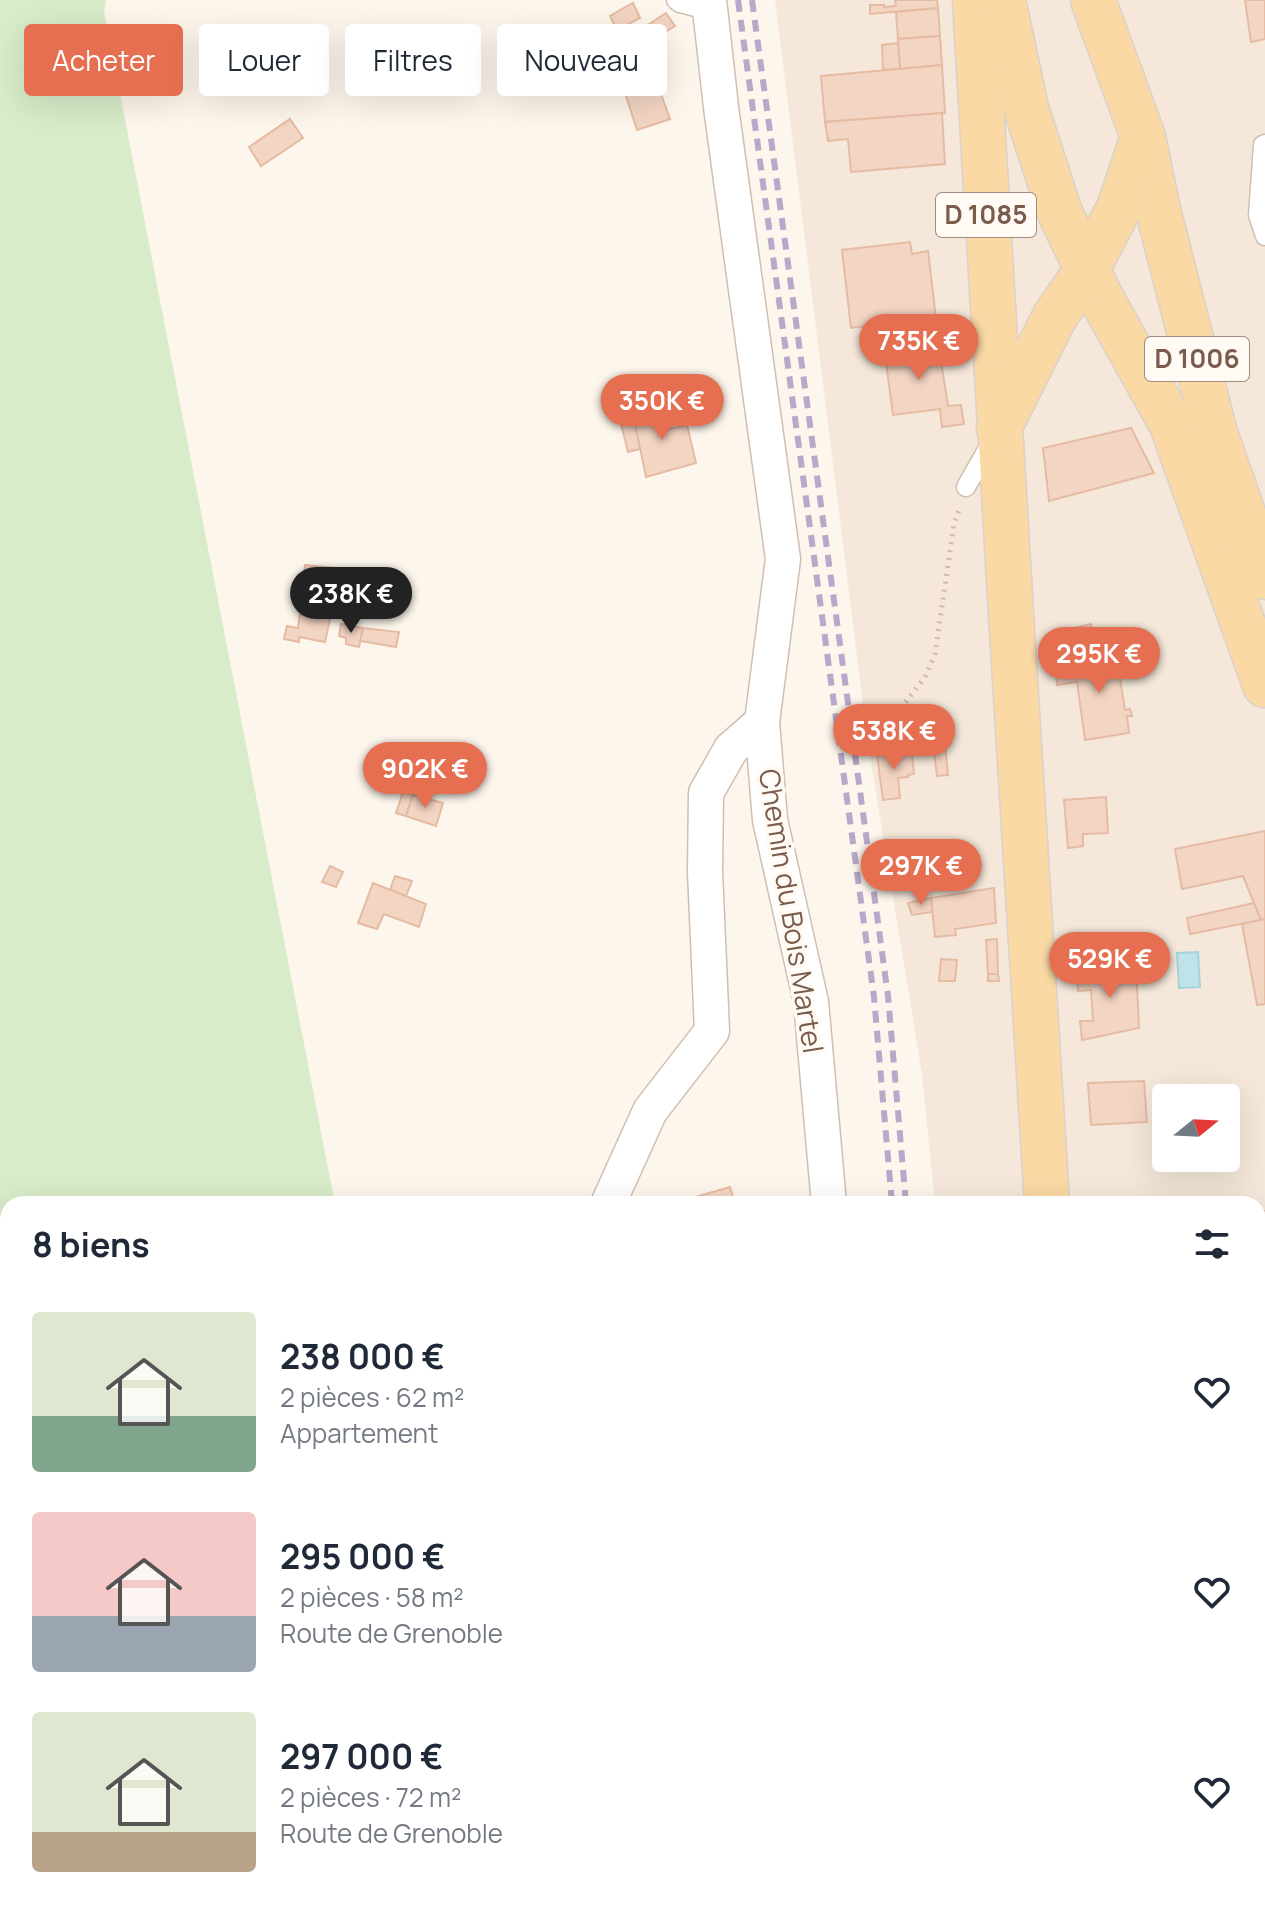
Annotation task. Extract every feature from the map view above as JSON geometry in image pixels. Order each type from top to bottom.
[{"type":"main road","name":"D 1085","points":[[975,0],[998,430],[1047,1196]]},
{"type":"main road","name":"D 1006","points":[[1003,0],[1026,108],[1060,213],[1087,270],[1172,425],[1265,685]]},
{"type":"main road","name":"D 1006","points":[[1093,0],[1143,137],[1158,210],[1215,433],[1265,577]]},
{"type":"main road","points":[[998,430],[1055,316],[1087,270],[1120,206],[1143,137]]},
{"type":"street","name":"Chemin du Bois Martel","points":[[710,5],[721,107],[783,559],[762,722],[770,820],[811,1002],[828,1196]]},
{"type":"street","points":[[612,1196],[650,1111],[712,1031],[705,871],[706,793],[731,749],[762,722]]},
{"type":"lane","points":[[676,0],[710,5]]},
{"type":"lane","points":[[1265,144],[1258,215],[1265,236]]},
{"type":"lane","points":[[966,487],[998,430]]},
{"type":"path","points":[[875,728],[905,703],[925,677],[935,654],[954,524],[966,487]]},
{"type":"shaded area","points":[[775,0],[1265,0],[1265,1196],[934,1196],[922,1075],[867,737]]},
{"type":"green space","points":[[0,0],[106,0],[107,24],[24,24],[24,96],[120,96],[333,1196],[0,1196]]},
{"type":"water","points":[[1198,952],[1200,987],[1179,988],[1177,953]]},
{"type":"building","points":[[895,0],[937,0],[938,8],[870,14],[870,5],[896,6]]},
{"type":"building","points":[[1245,0],[1265,0],[1265,39],[1251,42]]},
{"type":"building","points":[[633,3],[640,18],[628,24],[614,24],[610,16]]},
{"type":"building","points":[[938,8],[940,36],[898,39],[896,12]]},
{"type":"building","points":[[666,13],[675,26],[667,31],[667,24],[649,24]]},
{"type":"building","points":[[940,36],[942,65],[900,69],[898,39]]},
{"type":"building","points":[[898,43],[900,69],[883,70],[882,45]]},
{"type":"building","points":[[942,65],[945,113],[825,122],[821,76]]},
{"type":"building","points":[[626,96],[662,96],[670,119],[637,130]]},
{"type":"building","points":[[942,113],[945,164],[851,172],[848,139],[828,141],[825,122]]},
{"type":"building","points":[[290,119],[303,138],[261,166],[249,147]]},
{"type":"building","points":[[910,242],[912,254],[928,251],[936,318],[851,328],[842,250]]},
{"type":"building","points":[[938,342],[948,406],[961,405],[964,424],[942,427],[940,409],[893,415],[884,348]]},
{"type":"building","points":[[661,392],[664,405],[633,414],[640,449],[628,452],[616,404]]},
{"type":"building","points":[[664,405],[670,429],[687,425],[696,463],[646,477],[633,414]]},
{"type":"building","points":[[1131,428],[1154,473],[1049,501],[1043,448]]},
{"type":"building","points":[[305,565],[363,571],[361,594],[303,589]]},
{"type":"building","points":[[300,613],[330,619],[325,642],[299,637],[299,642],[284,639],[287,626],[298,628]]},
{"type":"building","points":[[341,624],[363,628],[359,647],[346,644],[346,638],[339,636]]},
{"type":"building","points":[[1091,624],[1099,656],[1056,669],[1054,633]]},
{"type":"building","points":[[363,628],[399,632],[396,647],[360,641]]},
{"type":"building","points":[[1120,652],[1121,659],[1117,659],[1125,710],[1130,709],[1132,716],[1127,716],[1129,733],[1085,740],[1077,682],[1057,685],[1056,669]]},
{"type":"building","points":[[945,744],[948,775],[937,776],[933,746]]},
{"type":"building","points":[[905,751],[912,754],[914,774],[898,778],[900,798],[883,800],[877,755]]},
{"type":"building","points":[[403,792],[413,795],[406,816],[396,813]]},
{"type":"building","points":[[413,795],[443,803],[436,826],[406,816]]},
{"type":"building","points":[[1106,797],[1108,833],[1083,834],[1083,846],[1068,848],[1064,800]]},
{"type":"building","points":[[1265,831],[1265,919],[1261,920],[1243,876],[1182,889],[1175,849]]},
{"type":"building","points":[[330,866],[343,872],[336,887],[322,882]]},
{"type":"building","points":[[395,876],[412,881],[406,896],[390,890]]},
{"type":"building","points":[[373,883],[426,904],[419,927],[384,914],[377,929],[358,923]]},
{"type":"building","points":[[994,888],[996,923],[955,929],[956,935],[935,937],[931,898]]},
{"type":"building","points":[[931,898],[932,912],[912,915],[908,903]]},
{"type":"building","points":[[1254,903],[1261,920],[1190,934],[1187,918]]},
{"type":"building","points":[[1265,919],[1265,1004],[1257,1005],[1242,924]]},
{"type":"building","points":[[997,939],[998,974],[988,974],[986,940]]},
{"type":"building","points":[[941,959],[957,960],[955,981],[939,981]]},
{"type":"building","points":[[1136,965],[1139,1028],[1082,1040],[1080,1021],[1093,1021],[1091,990],[1078,991],[1076,968]]},
{"type":"building","points":[[988,974],[998,974],[999,981],[988,981]]},
{"type":"building","points":[[1144,1081],[1147,1122],[1091,1125],[1088,1083]]},
{"type":"building","points":[[730,1187],[733,1196],[699,1196]]},
{"type":"railway","points":[[738,0],[874,997],[891,1196]]},
{"type":"railway","points":[[752,0],[888,996],[905,1196]]}]
